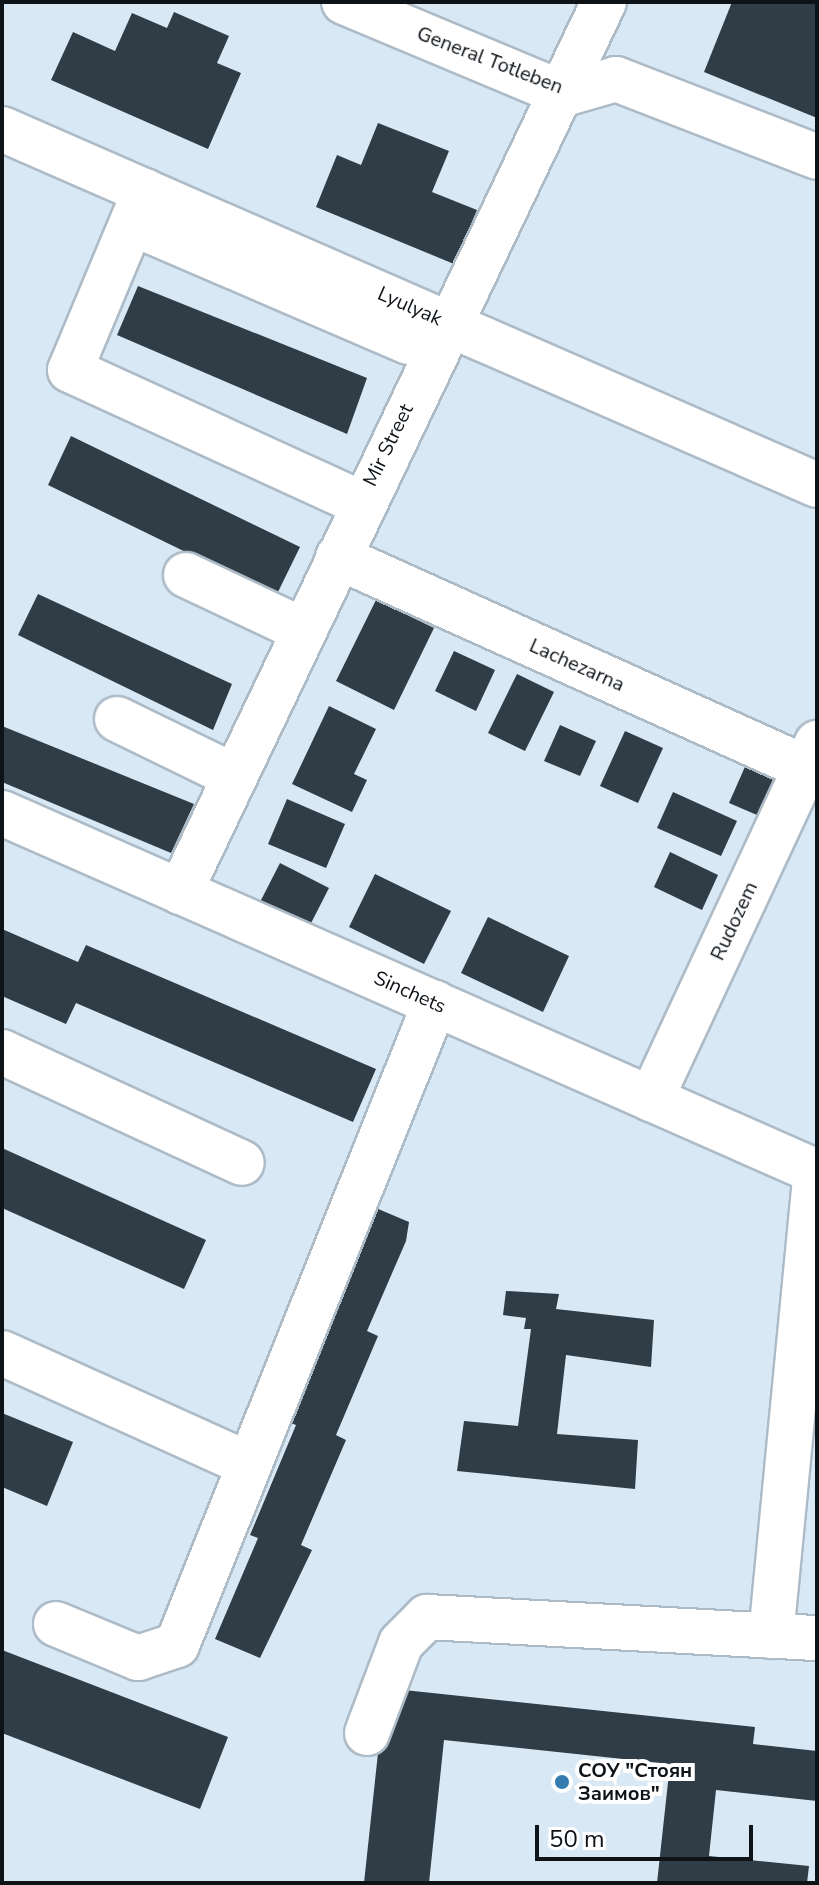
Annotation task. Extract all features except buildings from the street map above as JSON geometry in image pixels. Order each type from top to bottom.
[{"type":"street","name":"General Totleben","points":[[344,2],[564,94],[616,79],[817,157]]},
{"type":"street","name":"Mir Street","points":[[180,892],[338,557],[360,503],[564,94],[604,2]]},
{"type":"street","name":"Lyulyak","points":[[2,129],[139,207],[448,323],[817,485]]},
{"type":"street","points":[[360,503],[70,370],[139,207],[408,342]]},
{"type":"street","name":"Lachezarna","points":[[338,557],[813,761]]},
{"type":"street","points":[[186,575],[303,630]]},
{"type":"street","points":[[117,719],[234,776]]},
{"type":"street","name":"Rudozem","points":[[651,1099],[813,761]]},
{"type":"street","name":"Sinchets","points":[[2,813],[816,1171]]},
{"type":"street","points":[[56,1624],[138,1658],[177,1645],[435,1003]]},
{"type":"street","points":[[2,1052],[242,1163]]},
{"type":"street","points":[[771,1636],[816,1171]]},
{"type":"street","points":[[2,1353],[248,1464]]},
{"type":"street","points":[[367,1733],[401,1643],[427,1617],[817,1638]]},
{"type":"place","name":"СОУ \"Стоян Заимов\"","points":[[562,1782]]}]
